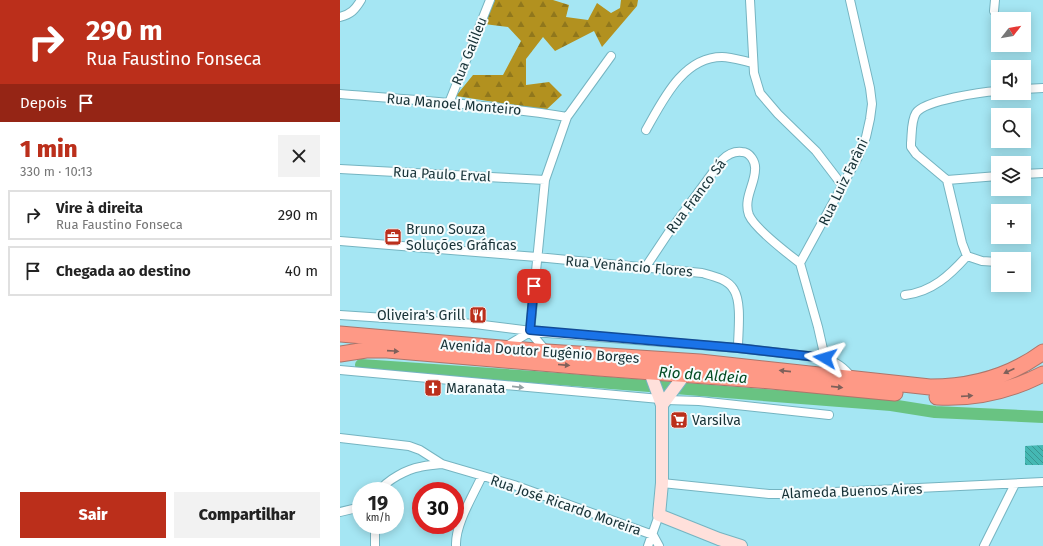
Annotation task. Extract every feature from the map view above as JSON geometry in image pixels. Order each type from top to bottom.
[{"type":"highway","name":"Avenida Doutor Eugênio Borges","points":[[340,334],[548,352],[700,362],[930,387],[952,387],[978,383],[1024,364],[1043,352]]},
{"type":"highway","points":[[340,350],[352,348],[366,350]]},
{"type":"highway","name":"Avenida Doutor Eugênio Borges","points":[[340,354],[366,350],[395,351],[682,378],[771,381],[943,397],[978,395],[1007,389],[1043,374]]},
{"type":"street","points":[[340,17],[355,10],[361,0]]},
{"type":"street","name":"Rua Galileu","points":[[449,103],[490,0]]},
{"type":"street","points":[[750,0],[753,63],[756,82],[760,93],[768,104],[816,151],[842,185]]},
{"type":"street","name":"Rua Luiz Farâni","points":[[800,264],[858,157],[866,137],[872,104],[870,88],[850,0]]},
{"type":"street","points":[[994,11],[995,0]]},
{"type":"street","points":[[548,352],[530,331],[545,180],[567,117],[611,56]]},
{"type":"street","points":[[646,130],[674,85],[694,65],[703,61],[724,57],[753,63]]},
{"type":"street","points":[[1031,89],[1043,88]]},
{"type":"street","points":[[991,92],[945,100],[918,110],[914,117],[911,143],[916,154],[947,180],[962,243],[968,256],[982,261],[991,262]]},
{"type":"street","name":"Rua Manoel Monteiro","points":[[340,94],[531,111],[567,117]]},
{"type":"street","name":"Rua Franco Sá","points":[[645,268],[673,226],[722,160],[727,155],[738,152],[748,154],[752,158],[756,168],[748,200],[748,214],[753,222],[765,234],[800,264]]},
{"type":"street","name":"Rua Paulo Erval","points":[[340,169],[545,180]]},
{"type":"street","points":[[1031,174],[1043,173]]},
{"type":"street","points":[[947,180],[991,177]]},
{"type":"street","name":"Rua Venâncio Flores","points":[[340,241],[537,257],[702,273],[727,282],[734,289],[737,296],[738,308],[738,348]]},
{"type":"street","points":[[905,295],[916,294],[930,288],[951,273],[968,256]]},
{"type":"street","points":[[800,264],[818,327],[825,358]]},
{"type":"street","points":[[340,315],[475,324],[530,331],[738,348],[825,358],[845,369],[852,378]]},
{"type":"street","points":[[503,348],[530,331]]},
{"type":"street","points":[[340,370],[699,401],[829,415]]},
{"type":"street","name":"Avenida Doutor Eugênio Borges","points":[[651,375],[663,399],[662,483],[659,515]]},
{"type":"street","points":[[663,399],[682,378]]},
{"type":"street","points":[[1007,389],[1043,382]]},
{"type":"street","points":[[340,438],[409,446],[420,450],[442,464],[482,476]]},
{"type":"street","points":[[389,482],[408,471],[419,467],[442,464]]},
{"type":"street","name":"Rua José Ricardo Moreira","points":[[456,546],[456,536],[482,476],[514,485],[653,536]]},
{"type":"street","name":"Alameda Buenos Aires","points":[[662,483],[769,494],[792,494],[1043,482]]},
{"type":"street","points":[[984,546],[1015,484]]},
{"type":"street","points":[[340,512],[352,509]]},
{"type":"street","points":[[648,546],[653,536],[659,515],[719,539],[741,546]]},
{"type":"street","points":[[375,534],[375,546]]},
{"type":"street","points":[[653,536],[659,546]]},
{"type":"green space","points":[[495,0],[553,0],[569,5],[566,17],[588,20],[597,3],[611,13],[620,8],[621,0],[638,0],[637,6],[602,47],[594,31],[555,51],[543,37],[526,59],[526,85],[549,82],[562,95],[546,110],[456,96],[473,75],[503,75],[521,41],[508,27],[484,24]]},
{"type":"building","points":[[1043,445],[1043,465],[1025,465],[1025,446]]},
{"type":"waterway","name":"Rio da Aldeia","points":[[361,365],[891,405],[935,412],[1043,417]]},
{"type":"place","name":"Bruno Souza Soluções Gráficas","points":[[393,237]]},
{"type":"place","name":"Oliveira's Grill","points":[[478,315]]},
{"type":"place","name":"Maranata","points":[[433,388]]},
{"type":"place","name":"Varsilva","points":[[679,420]]},
{"type":"route","points":[[534,286],[530,330],[561,334],[738,348],[825,358]]}]
